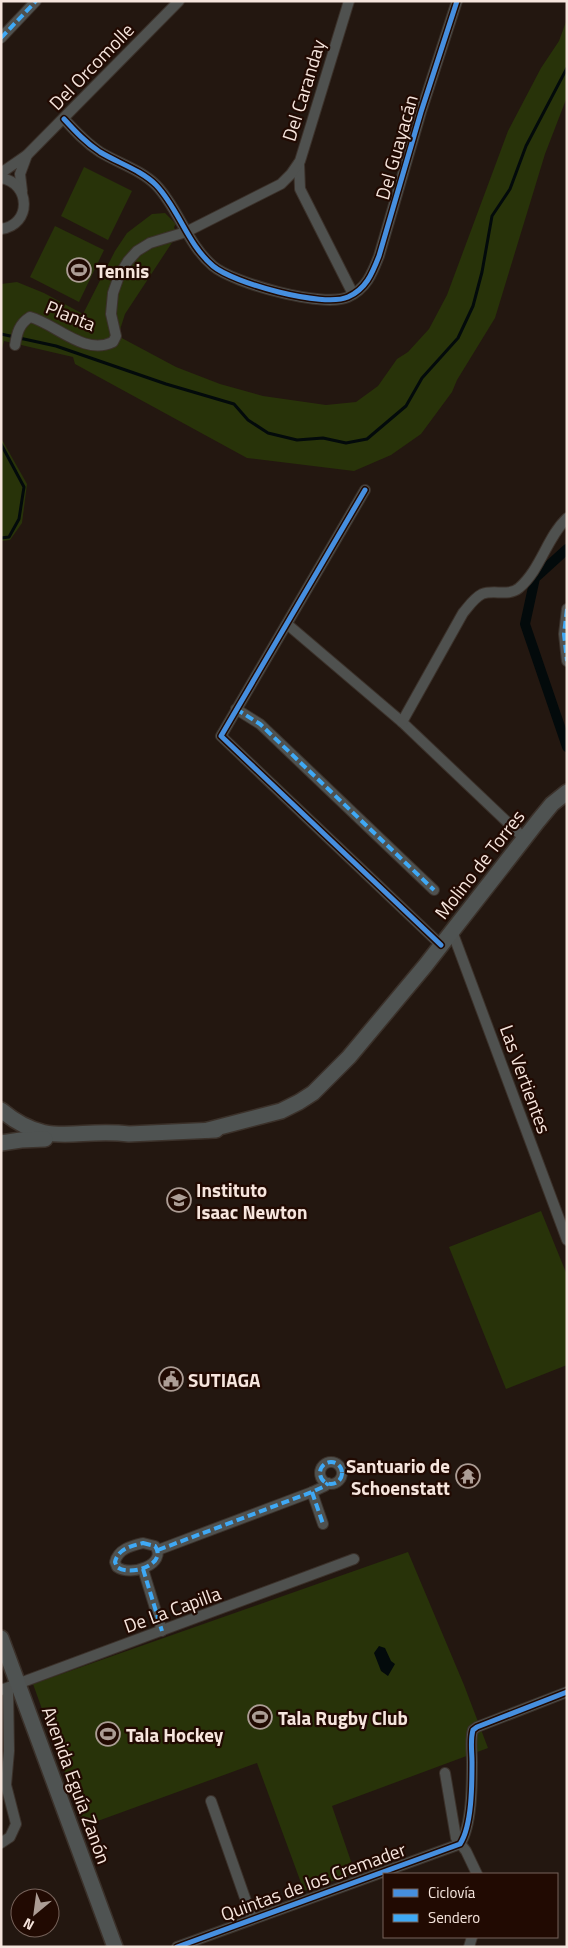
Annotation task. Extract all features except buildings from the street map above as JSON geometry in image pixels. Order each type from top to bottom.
[{"type":"main road","name":"Molino de Torres","points":[[1,1143],[30,1139],[116,1137],[128,1134],[222,1130],[253,1124],[297,1109],[312,1100],[340,1072],[349,1057],[441,945],[552,804],[567,792]]},
{"type":"main road","name":"Molino de Torres","points":[[1,1110],[22,1126],[48,1134],[115,1132],[128,1134]]},
{"type":"main road","points":[[1,1110],[7,1125],[1,1139]]},
{"type":"main road","name":"Avenida Eguía Zanón","points":[[1,1638],[9,1688],[115,1947]]},
{"type":"street","points":[[1,38],[36,1]]},
{"type":"street","name":"Del Orcomolle","points":[[1,173],[27,155],[179,1]]},
{"type":"street","name":"Del Caranday","points":[[186,232],[281,184],[291,174],[300,161],[349,1]]},
{"type":"street","name":"Del Guayacán","points":[[353,294],[368,281],[379,256],[456,1]]},
{"type":"street","points":[[64,119],[89,144],[155,185],[197,248],[213,266],[233,276],[279,292],[316,300],[342,299],[353,294],[300,189],[298,176],[300,161]]},
{"type":"street","points":[[1,229],[14,225],[24,211],[25,203],[20,174],[27,155]]},
{"type":"street","points":[[1,178],[12,182],[23,194]]},
{"type":"street","points":[[281,184],[294,184],[300,189]]},
{"type":"street","name":"Planta","points":[[15,345],[18,330],[23,322],[30,317],[78,340],[92,344],[114,342],[116,336],[111,314],[113,293],[118,276],[137,251],[150,243],[186,232]]},
{"type":"street","points":[[365,490],[221,736],[441,945]]},
{"type":"street","points":[[402,722],[463,613],[482,594],[490,592],[505,593],[517,589],[528,580],[567,518]]},
{"type":"street","points":[[567,609],[564,634],[567,661]]},
{"type":"street","points":[[287,624],[402,722],[524,838]]},
{"type":"street","points":[[236,709],[260,724],[434,890]]},
{"type":"street","name":"Las Vertientes","points":[[452,931],[567,1240]]},
{"type":"street","points":[[158,1550],[312,1492],[328,1483]]},
{"type":"street","points":[[312,1492],[323,1524]]},
{"type":"street","points":[[143,1543],[155,1546],[158,1550],[156,1559],[143,1569],[129,1572],[117,1567],[116,1558],[125,1549],[143,1543]]},
{"type":"street","name":"De La Capilla","points":[[9,1688],[354,1559]]},
{"type":"street","points":[[143,1569],[162,1631]]},
{"type":"street","points":[[1,1843],[10,1837],[16,1824],[6,1785],[9,1751],[9,1688]]},
{"type":"street","points":[[460,1844],[464,1837],[469,1811],[473,1730],[567,1692]]},
{"type":"street","points":[[445,1773],[454,1829],[477,1873]]},
{"type":"street","points":[[211,1801],[252,1918]]},
{"type":"street","name":"Quintas de los Cremader","points":[[177,1947],[252,1918],[460,1844]]},
{"type":"green space","points":[[567,19],[567,97],[545,154],[495,318],[457,380],[452,392],[421,434],[391,455],[354,471],[247,458],[75,364],[73,357],[4,341],[1,352],[1,284],[17,282],[44,293],[83,314],[115,251],[127,233],[152,214],[165,213],[176,224],[174,227],[177,235],[125,314],[118,336],[176,367],[220,384],[263,396],[326,405],[356,402],[378,386],[397,359],[408,352],[429,329],[447,295],[508,131],[541,68],[559,41]]},
{"type":"green space","points":[[84,167],[132,191],[108,240],[61,216]]},
{"type":"green space","points":[[55,226],[104,250],[79,302],[30,277]]},
{"type":"green space","points":[[1,438],[27,484],[22,523],[10,540],[1,541]]},
{"type":"green space","points":[[541,1211],[567,1275],[567,1365],[506,1389],[449,1247]]},
{"type":"green space","name":"Tala Rugby Club","points":[[408,1552],[464,1685],[488,1748],[332,1806],[355,1873],[304,1891],[257,1763],[84,1826],[33,1684]]},
{"type":"shaded area","points":[[379,1646],[385,1648],[391,1661],[395,1664],[388,1676],[381,1671],[374,1653]]},
{"type":"waterway","points":[[1,334],[56,346],[166,384],[234,404],[248,420],[268,433],[297,440],[323,438],[346,443],[367,439],[406,406],[422,378],[458,338],[473,306],[482,272],[492,216],[510,189],[526,146],[567,68]]},
{"type":"waterway","points":[[1,444],[24,487],[19,519],[9,537],[1,538]]},
{"type":"waterway","points":[[567,549],[535,578],[525,624],[567,747]]},
{"type":"marked path","points":[[1,38],[36,1]]},
{"type":"marked path","points":[[567,609],[564,634],[567,661]]},
{"type":"marked path","points":[[236,709],[260,724],[434,890]]},
{"type":"marked path","points":[[331,1462],[339,1465],[342,1473],[339,1481],[331,1484],[323,1481],[320,1473],[323,1465],[331,1462]]},
{"type":"marked path","points":[[158,1550],[312,1492],[328,1483]]},
{"type":"marked path","points":[[312,1492],[323,1524]]},
{"type":"marked path","points":[[143,1543],[155,1546],[158,1552],[157,1558],[152,1563],[146,1567],[131,1570],[123,1570],[117,1567],[115,1562],[122,1551],[143,1543]]},
{"type":"marked path","points":[[143,1569],[162,1631]]},
{"type":"cycle path","points":[[64,119],[81,137],[95,148],[136,171],[156,185],[164,194],[196,247],[213,266],[224,273],[239,280],[300,297],[336,300],[348,297],[364,285],[371,275],[379,256],[421,112],[457,1]]},
{"type":"cycle path","points":[[365,490],[221,736],[441,945]]},
{"type":"cycle path","points":[[177,1947],[460,1844],[467,1827],[471,1805],[471,1742],[473,1730],[567,1692]]},
{"type":"place","name":"Tennis","points":[[79,270]]},
{"type":"place","name":"Instituto Isaac Newton","points":[[179,1200]]},
{"type":"place","name":"SUTIAGA","points":[[171,1379]]},
{"type":"place","name":"Santuario de Schoenstatt","points":[[468,1476]]},
{"type":"place","name":"Tala Rugby Club","points":[[260,1717]]},
{"type":"place","name":"Tala Hockey","points":[[108,1734]]}]
